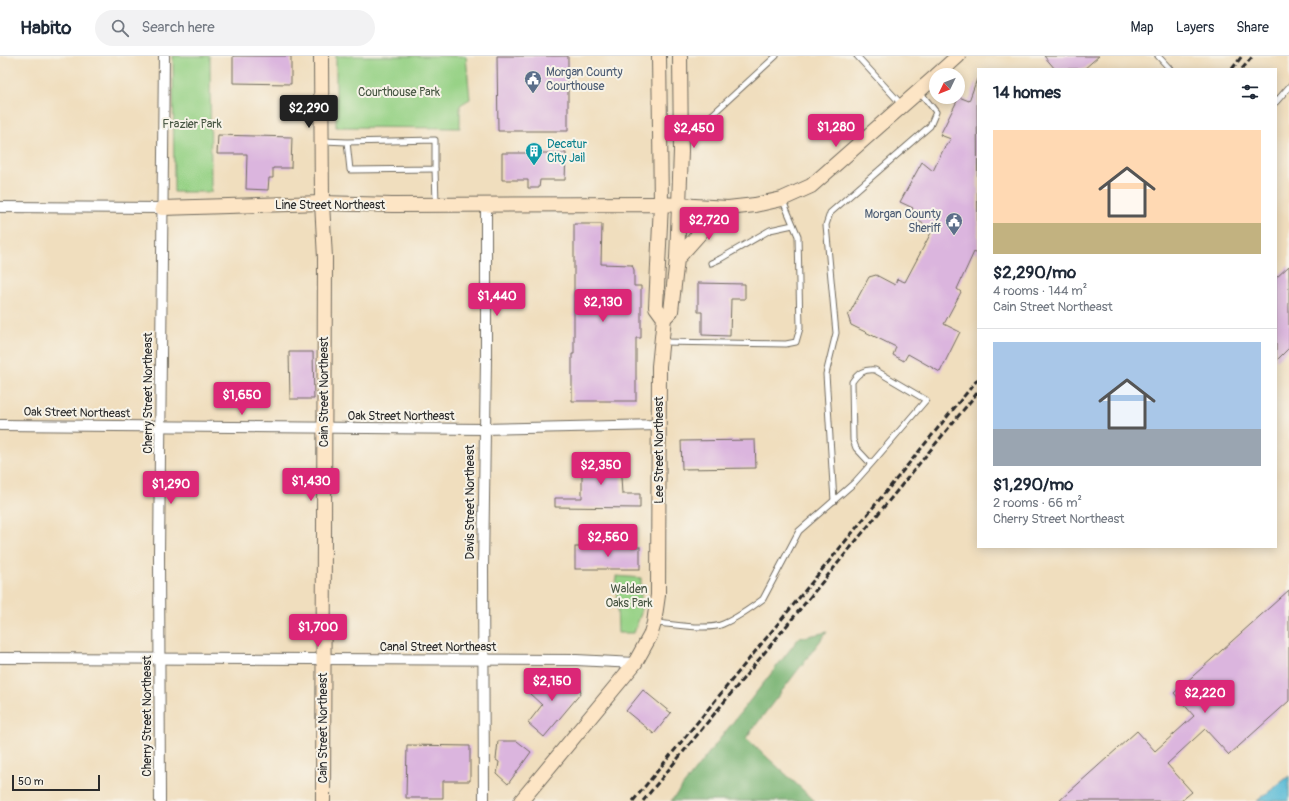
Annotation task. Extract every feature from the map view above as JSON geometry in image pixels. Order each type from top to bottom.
[{"type":"street","name":"Cherry Street Northeast","points":[[160,801],[159,555],[164,56]]},
{"type":"street","name":"Cain Street Northeast","points":[[321,56],[322,203],[325,258],[323,801]]},
{"type":"street","name":"Lee Street Northeast","points":[[660,56],[661,204],[656,307],[664,318]]},
{"type":"street","name":"Lee Street Northeast","points":[[521,801],[635,663],[650,636],[654,623],[658,595],[658,425],[662,342],[664,318],[671,311],[677,259],[681,151],[680,56]]},
{"type":"street","points":[[944,68],[958,56]]},
{"type":"street","points":[[661,204],[728,208],[755,205],[782,199],[810,186],[929,82]]},
{"type":"street","name":"Line Street Northeast","points":[[0,207],[162,208],[322,203],[661,204]]},
{"type":"street","name":"Davis Street Northeast","points":[[484,801],[484,430],[486,352],[486,204]]},
{"type":"street","points":[[677,259],[709,223],[728,208]]},
{"type":"street","name":"Oak Street Northeast","points":[[0,425],[484,430],[658,425]]},
{"type":"street","name":"Canal Street Northeast","points":[[0,658],[576,660],[635,663]]},
{"type":"lane","points":[[702,124],[776,56]]},
{"type":"lane","points":[[857,56],[902,106]]},
{"type":"lane","points":[[1158,56],[1169,68]]},
{"type":"lane","points":[[1277,101],[1289,86]]},
{"type":"lane","points":[[834,501],[826,374],[836,333],[826,225],[830,213],[930,126],[936,112],[919,91]]},
{"type":"lane","points":[[322,141],[347,142],[435,140],[436,204]]},
{"type":"lane","points":[[347,142],[350,170],[435,169]]},
{"type":"lane","points":[[662,342],[786,344],[796,342],[800,328],[798,236],[782,199]]},
{"type":"lane","points":[[711,263],[770,230],[793,225]]},
{"type":"lane","points":[[654,623],[716,626],[723,625],[753,606],[769,590],[792,542],[799,531],[854,483],[871,464],[926,400],[875,370],[866,369],[857,374],[852,382],[853,440],[856,448],[871,464]]},
{"type":"green space","name":"Frazier Park","points":[[173,56],[210,56],[211,192],[174,192]]},
{"type":"green space","name":"Courthouse Park","points":[[336,56],[466,56],[470,99],[460,105],[460,128],[336,127]]},
{"type":"green space","name":"Walden Oaks Park","points":[[616,576],[641,578],[641,613],[634,633],[618,633]]},
{"type":"green space","points":[[827,632],[746,738],[815,801],[671,801],[799,638]]},
{"type":"water","points":[[1289,776],[1289,801],[1257,801]]},
{"type":"building","points":[[233,56],[291,56],[291,84],[233,83]]},
{"type":"building","name":"Morgan County Courthouse","points":[[497,56],[568,56],[568,131],[498,131]]},
{"type":"building","points":[[1044,56],[1099,56],[1085,68],[1054,68]]},
{"type":"building","name":"Morgan County Sheriff","points":[[977,79],[977,254],[974,252],[957,289],[961,292],[944,324],[960,332],[940,372],[908,354],[904,361],[893,355],[896,347],[851,325],[848,316],[869,277],[876,275],[895,285],[897,279],[905,282],[933,229],[909,216],[913,208],[900,202],[922,162],[933,171],[944,148],[951,139],[940,135],[956,104],[965,104],[965,99],[969,101]]},
{"type":"building","points":[[218,135],[292,137],[291,168],[273,168],[273,178],[269,178],[268,190],[246,189],[247,154],[217,154]]},
{"type":"building","name":"Decatur City Jail","points":[[502,153],[566,153],[565,180],[540,180],[539,188],[528,188],[528,180],[502,180]]},
{"type":"building","points":[[574,224],[602,224],[601,264],[632,265],[634,270],[634,286],[641,286],[641,338],[636,338],[636,401],[572,401],[572,354],[574,354]]},
{"type":"building","points":[[1289,266],[1289,348],[1277,360],[1277,277]]},
{"type":"building","points":[[698,283],[745,284],[745,299],[731,299],[730,336],[702,335],[702,312],[698,312]]},
{"type":"building","points":[[289,352],[313,352],[314,399],[290,399]]},
{"type":"building","points":[[755,440],[756,468],[682,469],[681,441]]},
{"type":"building","points":[[582,454],[607,455],[607,460],[620,460],[622,494],[640,494],[640,508],[555,507],[555,498],[582,498]]},
{"type":"building","points":[[575,547],[640,547],[640,569],[575,569]]},
{"type":"building","points":[[1289,590],[1289,701],[1229,755],[1205,729],[1167,764],[1192,792],[1181,801],[1059,801],[1137,731],[1155,751],[1194,716],[1174,693]]},
{"type":"building","points":[[536,677],[565,678],[565,685],[575,684],[579,687],[581,693],[544,737],[528,723],[542,705],[529,693],[530,685],[536,684]]},
{"type":"building","points":[[643,690],[671,713],[654,734],[626,711]]},
{"type":"building","points":[[498,741],[517,741],[531,752],[508,784],[497,774],[499,762],[496,760]]},
{"type":"building","points":[[407,745],[470,746],[470,781],[443,781],[443,798],[406,798]]},
{"type":"railway","points":[[1233,68],[1242,56]]},
{"type":"railway","points":[[1243,68],[1253,56]]},
{"type":"railway","points":[[633,801],[977,380]]},
{"type":"railway","points":[[643,801],[977,393]]},
{"type":"place","name":"Morgan County Courthouse","points":[[533,94]]},
{"type":"place","name":"Decatur City Jail","points":[[534,166]]},
{"type":"place","name":"Morgan County Sheriff","points":[[954,236]]}]
